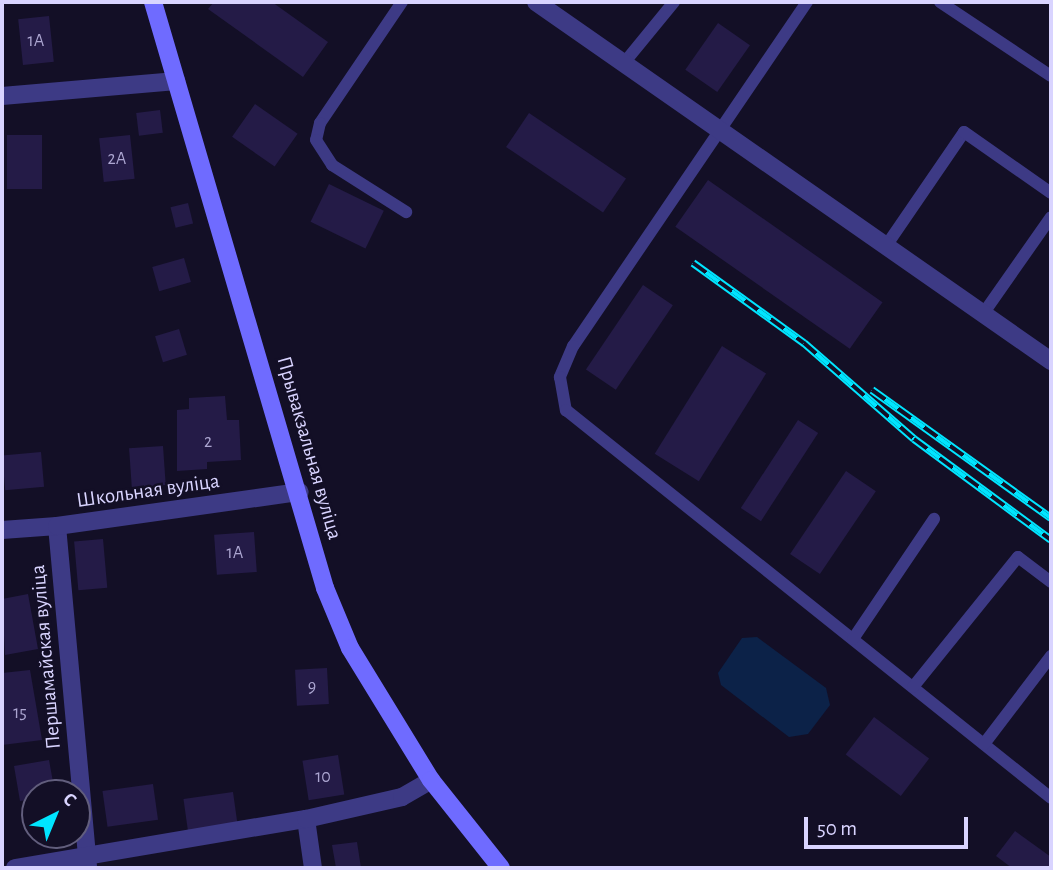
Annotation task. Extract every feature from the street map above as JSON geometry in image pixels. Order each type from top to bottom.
[{"type":"street","name":"Прывакзальная вуліца","points":[[153,2],[300,492],[325,588],[350,648],[431,780],[501,868]]},
{"type":"street","points":[[536,2],[1051,361]]},
{"type":"street","points":[[2,96],[176,81]]},
{"type":"street","name":"Школьная вуліца","points":[[2,530],[57,526],[300,492]]},
{"type":"street","name":"Першамайская вуліца","points":[[57,526],[88,863]]},
{"type":"street","points":[[15,868],[88,863],[306,818],[401,797],[431,780]]},
{"type":"street","points":[[306,818],[313,868]]},
{"type":"lane","points":[[402,2],[320,123],[316,140],[332,165],[406,212]]},
{"type":"lane","points":[[624,63],[674,2]]},
{"type":"lane","points":[[807,2],[573,346],[561,377],[566,410],[1051,798]]},
{"type":"lane","points":[[940,2],[1051,76]]},
{"type":"lane","points":[[886,246],[964,132],[1051,193]]},
{"type":"lane","points":[[983,314],[1051,217]]},
{"type":"lane","points":[[853,639],[934,519]]},
{"type":"lane","points":[[913,687],[1018,557],[1051,582]]},
{"type":"lane","points":[[984,744],[1051,656]]},
{"type":"water","points":[[757,637],[826,688],[830,705],[808,734],[789,737],[721,685],[718,673],[742,638]]},
{"type":"building","points":[[214,2],[272,2],[328,42],[303,77],[208,9]]},
{"type":"building","points":[[49,16],[54,62],[23,65],[18,19]]},
{"type":"building","points":[[718,23],[750,45],[717,92],[685,70]]},
{"type":"building","points":[[255,104],[298,134],[275,167],[232,137]]},
{"type":"building","points":[[160,110],[163,133],[139,136],[136,113]]},
{"type":"building","points":[[529,113],[626,178],[603,212],[506,147]]},
{"type":"building","points":[[7,135],[42,135],[42,189],[7,189]]},
{"type":"building","points":[[130,135],[135,179],[104,182],[99,138]]},
{"type":"building","points":[[708,180],[882,302],[850,349],[675,227]]},
{"type":"building","points":[[329,184],[384,211],[365,248],[311,222]]},
{"type":"building","points":[[188,203],[193,223],[176,228],[171,207]]},
{"type":"building","points":[[184,258],[191,282],[159,291],[152,267]]},
{"type":"building","points":[[643,285],[673,305],[616,390],[586,370]]},
{"type":"building","points":[[179,329],[187,355],[163,362],[155,336]]},
{"type":"building","points":[[722,346],[766,374],[699,481],[655,454]]},
{"type":"building","points":[[225,396],[227,420],[239,420],[241,460],[207,462],[207,469],[177,471],[177,410],[189,409],[189,398]]},
{"type":"building","points":[[798,420],[818,433],[761,521],[741,508]]},
{"type":"building","points":[[163,446],[166,485],[132,487],[129,448]]},
{"type":"building","points":[[41,452],[44,487],[5,490],[2,455]]},
{"type":"building","points":[[846,471],[876,491],[820,574],[790,554]]},
{"type":"building","points":[[254,532],[257,572],[217,575],[214,535]]},
{"type":"building","points":[[103,539],[107,588],[78,590],[74,542]]},
{"type":"building","points":[[28,594],[38,649],[5,655],[2,599]]},
{"type":"building","points":[[327,668],[329,704],[297,706],[295,670]]},
{"type":"building","points":[[30,670],[42,740],[2,745],[2,673]]},
{"type":"building","points":[[874,717],[929,759],[901,796],[846,755]]},
{"type":"building","points":[[338,755],[344,795],[309,800],[302,761]]},
{"type":"building","points":[[49,760],[52,779],[21,779],[20,801],[14,766]]},
{"type":"building","points":[[153,784],[158,820],[108,827],[102,791]]},
{"type":"building","points":[[233,792],[238,826],[188,833],[183,799]]},
{"type":"building","points":[[1015,831],[1051,857],[1051,868],[1012,868],[996,856]]},
{"type":"building","points":[[357,842],[361,868],[336,868],[332,845]]},
{"type":"railway","points":[[693,263],[804,343],[914,439],[1051,540]]},
{"type":"railway","points":[[872,390],[1051,518]]}]
